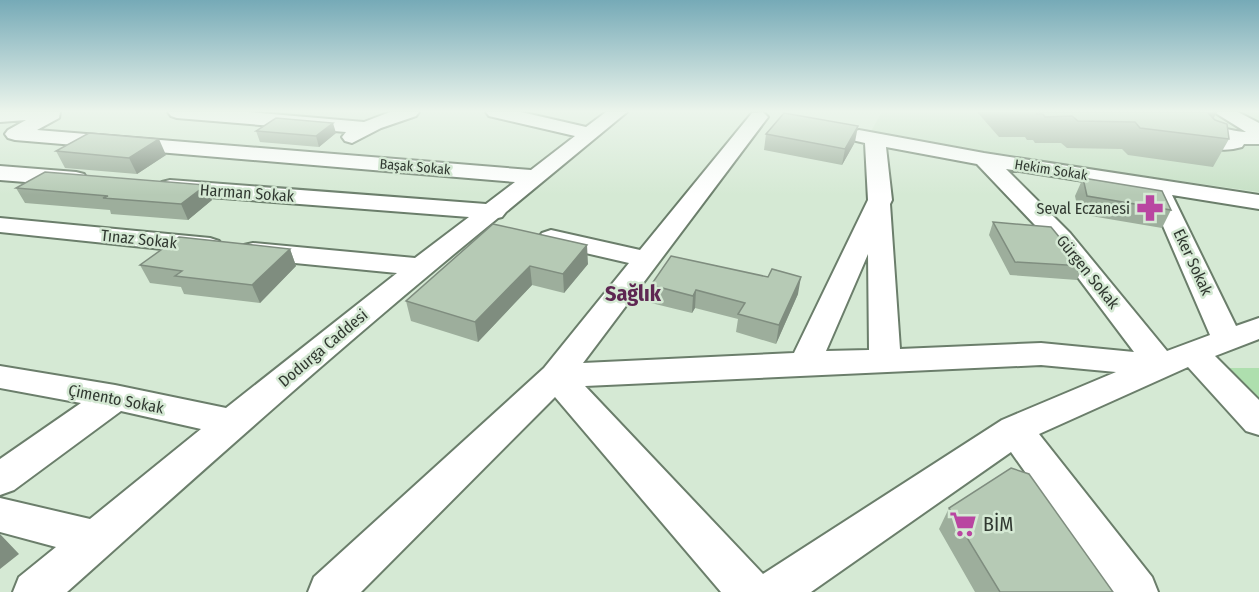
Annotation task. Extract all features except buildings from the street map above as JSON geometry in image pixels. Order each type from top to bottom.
[{"type":"street","name":"Başak Sokak","points":[[82,140],[535,177]]},
{"type":"street","points":[[325,160],[352,140]]},
{"type":"street","name":"Dodurga Caddesi","points":[[35,592],[232,423],[421,267],[502,223],[535,177],[583,140]]},
{"type":"street","points":[[330,592],[556,376],[742,140]]},
{"type":"street","name":"Hekim Sokak","points":[[860,140],[880,200]]},
{"type":"street","name":"Hekim Sokak","points":[[906,140],[992,153],[1162,195],[1259,202]]},
{"type":"street","points":[[992,153],[1259,186]]},
{"type":"street","name":"Gürgen Sokak","points":[[992,153],[1004,178],[1177,358],[1259,422]]},
{"type":"street","points":[[0,173],[94,181]]},
{"type":"street","points":[[1004,178],[1162,195],[1259,217]]},
{"type":"street","name":"Harman Sokak","points":[[153,185],[502,223],[646,259]]},
{"type":"street","name":"Eker Sokak","points":[[1162,195],[1243,333]]},
{"type":"street","points":[[880,200],[885,358]]},
{"type":"street","points":[[804,363],[880,200]]},
{"type":"street","name":"Tınaz Sokak","points":[[0,225],[421,267]]},
{"type":"street","points":[[774,592],[1015,430],[1177,358],[1243,333]]},
{"type":"street","points":[[556,376],[885,358],[1041,354],[1177,358]]},
{"type":"street","points":[[556,376],[750,592]]},
{"type":"street","name":"Çimento Sokak","points":[[0,377],[115,397],[232,423]]},
{"type":"street","points":[[0,479],[115,397]]},
{"type":"street","points":[[1015,430],[1136,592]]},
{"type":"street","points":[[0,515],[97,539]]},
{"type":"shaded area","points":[[910,140],[1259,140],[1259,192],[1045,162]]},
{"type":"green space","points":[[1222,368],[1259,368],[1259,406]]},
{"type":"place","name":"Seval Eczanesi","points":[[1150,208]]},
{"type":"place","name":"BİM","points":[[963,524]]},
{"type":"district","name":"Sağlık","points":[[633,293]]}]
